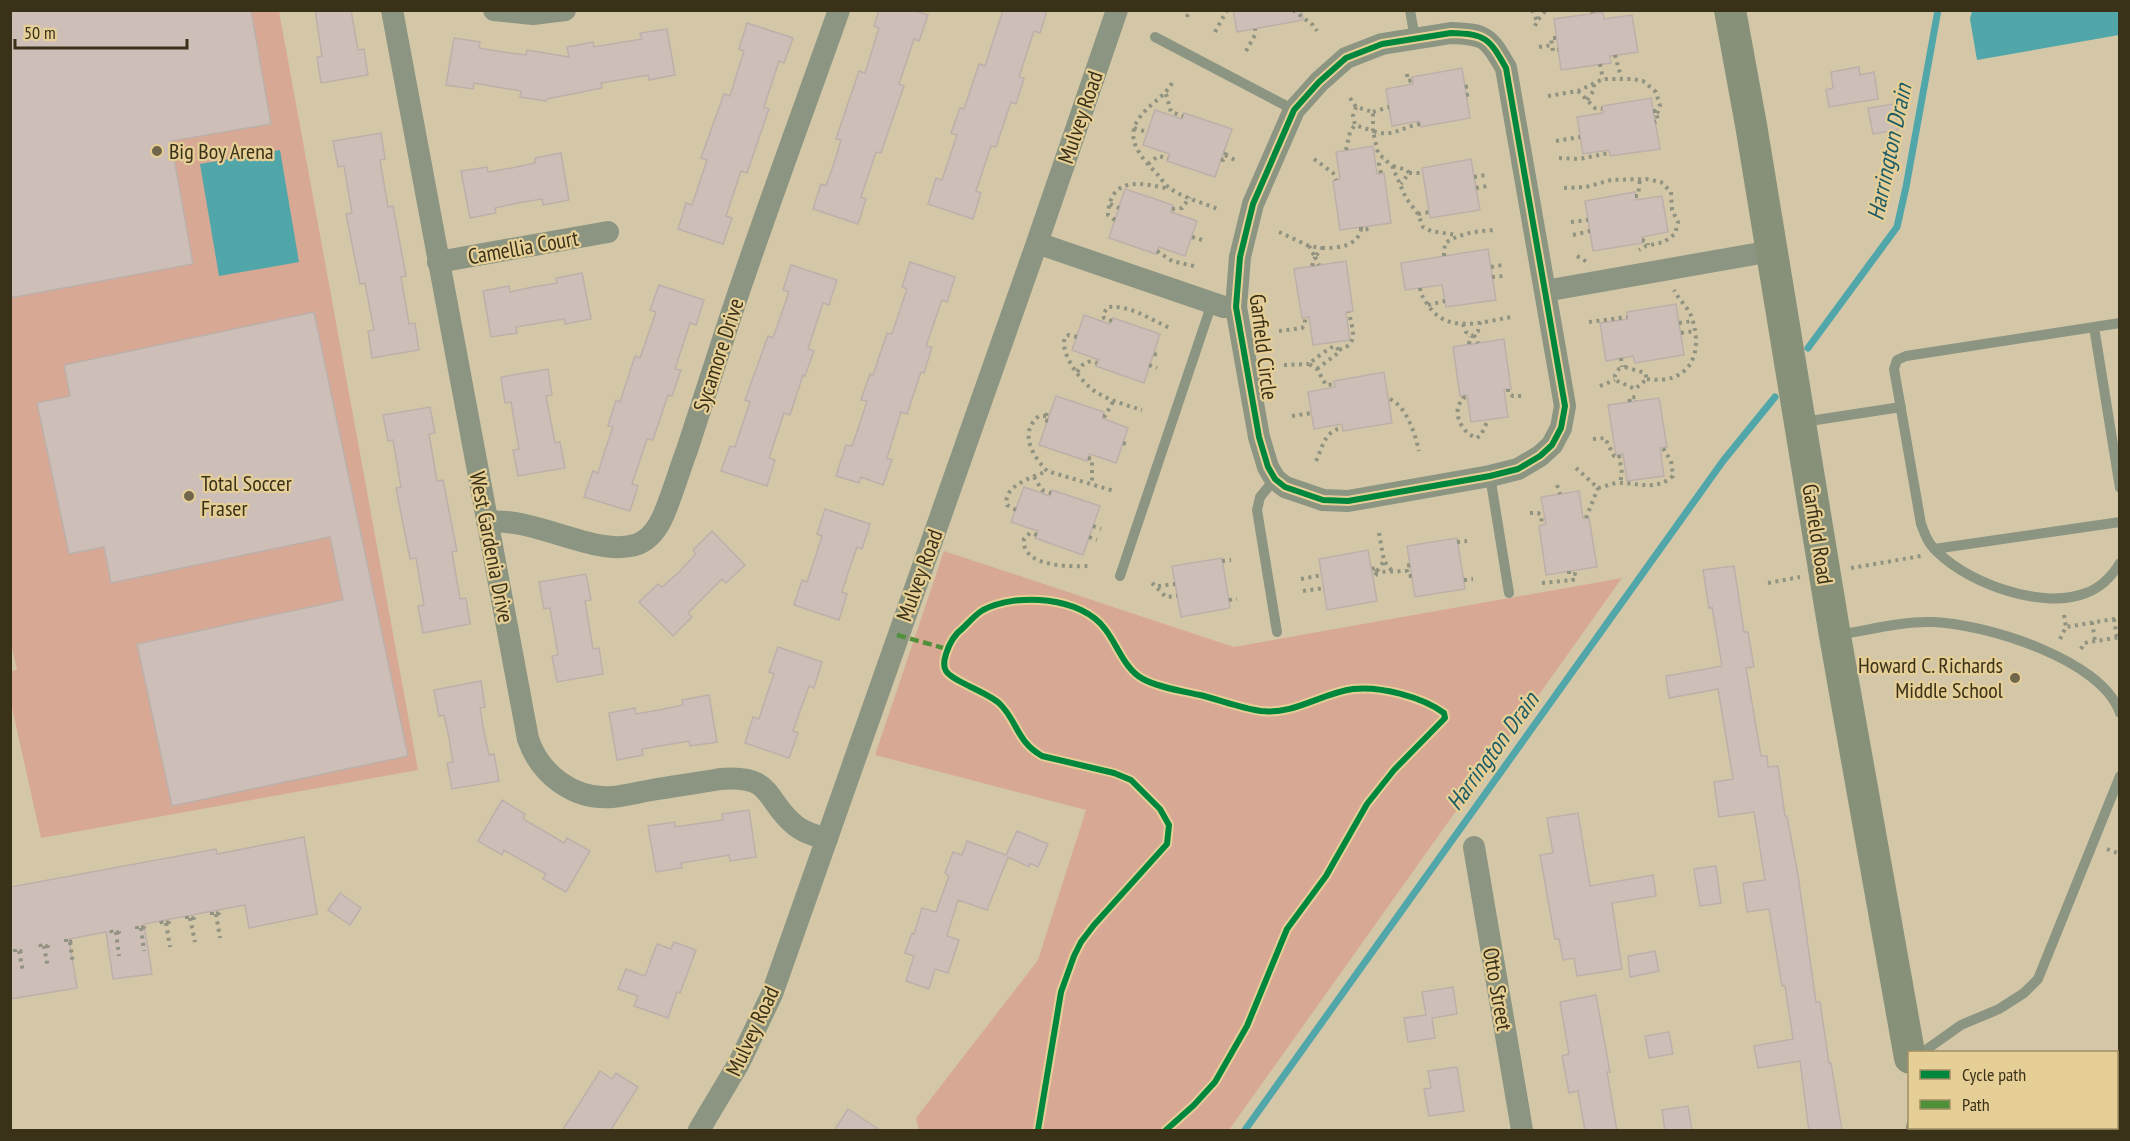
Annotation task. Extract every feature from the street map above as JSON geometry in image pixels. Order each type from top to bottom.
[{"type":"main road","name":"Garfield Road","points":[[1730,10],[1835,636],[1909,1051]]},
{"type":"street","name":"West Gardenia Drive","points":[[392,10],[528,739],[533,754],[552,777],[567,788],[587,795],[610,797],[736,777],[751,780],[764,788],[795,826],[827,839]]},
{"type":"street","points":[[494,10],[533,14],[565,10]]},
{"type":"street","name":"Sycamore Drive","points":[[487,522],[503,520],[524,523],[607,547],[624,548],[639,544],[655,530],[670,497],[731,314],[838,10]]},
{"type":"street","name":"Mulvey Road","points":[[699,1131],[739,1063],[772,994],[1117,10]]},
{"type":"street","name":"Garfield Circle","points":[[1460,33],[1487,39],[1506,68],[1564,406],[1561,428],[1552,445],[1540,456],[1518,469],[1348,501],[1323,500],[1299,494],[1285,487],[1275,479],[1268,467],[1258,437],[1236,307],[1240,257],[1248,220],[1294,110],[1319,82],[1346,58],[1382,44],[1415,39],[1460,33]]},
{"type":"street","name":"Camellia Court","points":[[438,262],[608,232]]},
{"type":"street","name":"Garfield Circle","points":[[1037,243],[1224,307],[1236,307]]},
{"type":"street","points":[[1545,291],[1772,251]]},
{"type":"street","name":"Otto Street","points":[[1474,847],[1522,1131]]},
{"type":"lane","points":[[1410,10],[1415,39]]},
{"type":"lane","points":[[1155,36],[1294,110]]},
{"type":"lane","points":[[1120,576],[1212,303]]},
{"type":"lane","points":[[2120,323],[1906,356],[1897,360],[1894,369],[1921,524],[1934,549],[1955,567],[1980,580],[2002,589],[2047,598],[2071,597],[2086,593],[2100,585],[2120,563]]},
{"type":"lane","points":[[2094,327],[2120,488]]},
{"type":"lane","points":[[1801,423],[1901,407]]},
{"type":"lane","points":[[1490,476],[1509,593]]},
{"type":"lane","points":[[1275,479],[1260,497],[1257,510],[1277,633]]},
{"type":"lane","points":[[1934,549],[2120,522]]},
{"type":"lane","points":[[1835,636],[1910,623],[1932,622],[1976,628],[2029,644],[2079,668],[2100,685],[2117,704],[2120,713]]},
{"type":"lane","points":[[1926,1051],[1961,1025],[1999,1009],[2024,993],[2038,979],[2120,776]]},
{"type":"path","points":[[1187,16],[1189,10]]},
{"type":"path","points":[[1215,32],[1227,10]]},
{"type":"path","points":[[1293,10],[1313,25],[1317,31]]},
{"type":"path","points":[[1532,10],[1536,24],[1546,10]]},
{"type":"path","points":[[1246,51],[1255,35],[1255,29]]},
{"type":"path","points":[[1556,38],[1551,38],[1552,51],[1558,50]]},
{"type":"path","points":[[1539,47],[1552,45]]},
{"type":"path","points":[[1615,55],[1621,78]]},
{"type":"path","points":[[1600,64],[1603,79]]},
{"type":"path","points":[[1407,74],[1408,81],[1413,80]]},
{"type":"path","points":[[1548,96],[1578,91],[1603,79],[1621,78],[1643,81],[1650,86],[1659,99],[1659,110],[1655,112],[1658,121],[1655,122]]},
{"type":"path","points":[[1171,189],[1148,164],[1134,144],[1134,128],[1137,120],[1153,102],[1166,94],[1172,83]]},
{"type":"path","points":[[1587,100],[1594,90],[1594,83]]},
{"type":"path","points":[[1578,91],[1595,108],[1602,109]]},
{"type":"path","points":[[1166,94],[1172,112],[1183,116]]},
{"type":"path","points":[[1350,99],[1356,107],[1373,112],[1389,107]]},
{"type":"path","points":[[1346,150],[1350,132],[1355,125],[1353,116],[1356,107]]},
{"type":"path","points":[[1373,112],[1373,131],[1378,153],[1382,158],[1392,166],[1407,170],[1409,173],[1423,173]]},
{"type":"path","points":[[1355,125],[1389,135],[1408,126],[1420,124]]},
{"type":"path","points":[[1134,128],[1147,132]]},
{"type":"path","points":[[1556,141],[1580,137]]},
{"type":"path","points":[[1221,159],[1223,160],[1225,153],[1235,160]]},
{"type":"path","points":[[1559,158],[1579,159],[1609,153]]},
{"type":"path","points":[[1148,164],[1158,156],[1168,158]]},
{"type":"path","points":[[1381,173],[1379,164],[1382,158]]},
{"type":"path","points":[[1314,159],[1333,173],[1336,180]]},
{"type":"path","points":[[1392,166],[1406,198],[1418,214],[1423,227],[1456,236]]},
{"type":"path","points":[[1401,184],[1409,173]]},
{"type":"path","points":[[1474,177],[1485,175]]},
{"type":"path","points":[[1635,196],[1638,196],[1640,179]]},
{"type":"path","points":[[1564,188],[1586,187],[1611,180],[1654,179],[1661,182],[1673,199],[1672,210],[1678,222],[1675,234],[1661,243],[1648,245],[1636,253]]},
{"type":"path","points":[[1115,220],[1108,215],[1110,204],[1117,190],[1125,184],[1137,183],[1171,189],[1218,209]]},
{"type":"path","points":[[1476,188],[1487,186]]},
{"type":"path","points":[[1172,208],[1182,208],[1190,197]]},
{"type":"path","points":[[1110,204],[1119,208]]},
{"type":"path","points":[[1664,212],[1672,210]]},
{"type":"path","points":[[1418,214],[1429,212]]},
{"type":"path","points":[[1571,222],[1588,220]]},
{"type":"path","points":[[1279,232],[1309,246],[1322,248],[1346,246],[1353,243],[1360,235],[1361,229],[1369,229],[1368,226]]},
{"type":"path","points":[[1444,256],[1445,243],[1456,236],[1478,230],[1495,230]]},
{"type":"path","points":[[1573,235],[1590,231]]},
{"type":"path","points":[[1192,237],[1203,240]]},
{"type":"path","points":[[1642,240],[1648,242],[1648,245]]},
{"type":"path","points":[[1309,246],[1319,265]]},
{"type":"path","points":[[1312,266],[1322,248]]},
{"type":"path","points":[[1157,251],[1172,261],[1198,267]]},
{"type":"path","points":[[1576,256],[1580,256],[1588,263],[1594,263]]},
{"type":"path","points":[[1491,267],[1502,266]]},
{"type":"path","points":[[1492,277],[1504,276]]},
{"type":"path","points":[[1647,379],[1656,380],[1674,376],[1690,364],[1695,356],[1697,346],[1692,321],[1674,286]]},
{"type":"path","points":[[1420,288],[1428,305],[1437,316],[1455,323],[1463,324],[1511,317]]},
{"type":"path","points":[[1428,305],[1445,301]]},
{"type":"path","points":[[1112,321],[1104,318],[1103,314],[1108,307],[1134,311],[1170,328]]},
{"type":"path","points":[[1317,369],[1339,350],[1349,346],[1353,340],[1349,312]]},
{"type":"path","points":[[1589,322],[1627,316]]},
{"type":"path","points":[[1279,331],[1302,328],[1305,325],[1305,318]]},
{"type":"path","points":[[1679,323],[1692,321]]},
{"type":"path","points":[[1469,344],[1480,322]]},
{"type":"path","points":[[1463,324],[1466,332],[1472,335],[1478,343]]},
{"type":"path","points":[[1681,333],[1695,331]]},
{"type":"path","points":[[1077,337],[1069,335],[1065,337],[1063,342],[1066,357],[1093,390],[1142,410]]},
{"type":"path","points":[[1310,364],[1332,344],[1339,350]]},
{"type":"path","points":[[1154,354],[1161,357]]},
{"type":"path","points":[[1621,358],[1622,367]]},
{"type":"path","points":[[1077,372],[1085,362],[1097,363]]},
{"type":"path","points":[[1284,365],[1310,364],[1317,369],[1326,385],[1335,384]]},
{"type":"path","points":[[1149,365],[1157,368]]},
{"type":"path","points":[[1615,380],[1617,372],[1622,367],[1639,367],[1647,379]]},
{"type":"path","points":[[1600,386],[1615,380],[1633,389],[1639,388],[1647,379]]},
{"type":"path","points":[[1508,389],[1508,393],[1513,396],[1526,396]]},
{"type":"path","points":[[1633,389],[1633,400]]},
{"type":"path","points":[[1463,396],[1459,405],[1458,418],[1467,433],[1477,439],[1488,420]]},
{"type":"path","points":[[1389,398],[1401,408],[1408,420],[1419,452]]},
{"type":"path","points":[[1103,416],[1106,416],[1114,400]]},
{"type":"path","points":[[1050,413],[1047,412],[1047,418],[1039,416],[1031,424],[1029,441],[1031,451],[1047,471],[1114,491]]},
{"type":"path","points":[[1292,416],[1311,413]]},
{"type":"path","points":[[1316,461],[1328,434],[1335,429],[1342,428]]},
{"type":"path","points":[[1593,439],[1605,438],[1614,456],[1619,455],[1622,474],[1620,484]]},
{"type":"path","points":[[1123,443],[1130,445]]},
{"type":"path","points":[[1598,488],[1620,484],[1662,483],[1672,476],[1671,461],[1663,448]]},
{"type":"path","points":[[1088,458],[1092,459],[1092,484]]},
{"type":"path","points":[[1576,468],[1598,488]]},
{"type":"path","points":[[1016,510],[1007,506],[1005,501],[1007,495],[1021,483],[1047,471]]},
{"type":"path","points":[[1034,477],[1042,490],[1051,493]]},
{"type":"path","points":[[1653,478],[1653,485]]},
{"type":"path","points":[[1557,485],[1560,494]]},
{"type":"path","points":[[1586,518],[1598,488]]},
{"type":"path","points":[[1530,513],[1541,515],[1542,525]]},
{"type":"path","points":[[1093,526],[1101,529]]},
{"type":"path","points":[[1036,535],[1030,533],[1024,539],[1026,550],[1031,556],[1061,567],[1088,566]]},
{"type":"path","points":[[1379,533],[1384,561],[1392,571]]},
{"type":"path","points":[[1089,537],[1097,540]]},
{"type":"path","points":[[1457,542],[1467,541]]},
{"type":"path","points":[[1849,569],[1921,556]]},
{"type":"path","points":[[1222,561],[1230,560]]},
{"type":"path","points":[[1384,561],[1374,572],[1407,571]]},
{"type":"path","points":[[1410,565],[1406,566],[1408,576],[1412,576]]},
{"type":"path","points":[[1542,583],[1573,580],[1572,572]]},
{"type":"path","points":[[1301,579],[1322,575]]},
{"type":"path","points":[[1768,583],[1806,576]]},
{"type":"path","points":[[1464,580],[1473,579]]},
{"type":"path","points":[[1152,583],[1166,597],[1177,596]]},
{"type":"path","points":[[1157,586],[1175,584]]},
{"type":"path","points":[[1304,591],[1324,588]]},
{"type":"path","points":[[1229,600],[1237,599]]},
{"type":"path","points":[[2060,639],[2066,627],[2064,615]]},
{"type":"path","points":[[2066,627],[2120,618]]},
{"type":"path","points":[[2081,648],[2085,643],[2118,637],[2114,619]]},
{"type":"path","points":[[2092,622],[2095,641]]},
{"type":"path","points":[[2107,849],[2120,854]]},
{"type":"path","points":[[215,912],[220,938]]},
{"type":"path","points":[[190,917],[195,942]]},
{"type":"path","points":[[165,921],[170,946]]},
{"type":"path","points":[[140,926],[144,951]]},
{"type":"path","points":[[115,931],[119,956]]},
{"type":"path","points":[[69,940],[73,964]]},
{"type":"path","points":[[44,944],[48,968]]},
{"type":"path","points":[[19,949],[23,972]]},
{"type":"shaded area","name":"Total Soccer Fraser","points":[[11,11],[279,11],[418,770],[41,838],[11,703],[10,671],[17,670],[10,640]]},
{"type":"shaded area","points":[[944,551],[1234,647],[1622,578],[1229,1130],[919,1130],[916,1118],[1038,960],[1086,810],[875,755]]},
{"type":"water","points":[[1972,11],[2119,11],[2119,35],[1977,60],[1970,19]]},
{"type":"water","points":[[280,150],[299,262],[219,276],[200,164]]},
{"type":"building","name":"Big Boy Arena","points":[[10,10],[251,10],[271,124],[171,141],[193,264],[10,298]]},
{"type":"building","points":[[315,10],[351,10],[358,50],[364,49],[368,75],[321,83],[317,57],[322,56]]},
{"type":"building","points":[[879,10],[913,10],[928,15],[919,41],[914,39],[899,84],[904,86],[881,153],[876,152],[861,197],[866,199],[858,224],[813,209],[821,184],[826,186],[834,163],[841,140],[836,139],[859,71],[865,73],[879,28],[874,26]]},
{"type":"building","points":[[1003,10],[1047,10],[1040,33],[1034,31],[1019,77],[1024,78],[1016,104],[1011,102],[996,147],[991,146],[976,191],[981,193],[973,219],[928,204],[936,178],[942,180],[957,135],[951,133],[960,108],[964,109],[979,64],[985,66]]},
{"type":"building","points":[[1233,10],[1302,10],[1303,20],[1237,32]]},
{"type":"building","points":[[1603,12],[1604,19],[1632,15],[1638,52],[1610,56],[1611,63],[1561,70],[1554,19]]},
{"type":"building","points":[[747,23],[793,38],[784,63],[779,61],[764,107],[769,109],[747,173],[741,171],[726,216],[732,218],[723,244],[678,229],[686,203],[692,205],[707,160],[701,158],[724,94],[730,96],[744,51],[739,49]]},
{"type":"building","points":[[667,29],[675,75],[649,80],[648,75],[601,83],[602,88],[546,101],[520,97],[521,91],[474,83],[473,89],[446,85],[454,38],[480,42],[479,48],[503,52],[526,55],[527,50],[569,57],[567,47],[593,42],[594,47],[642,39],[640,33]]},
{"type":"building","points":[[1859,67],[1860,75],[1874,72],[1878,99],[1829,107],[1826,90],[1833,88],[1831,72]]},
{"type":"building","points":[[1462,68],[1470,118],[1421,127],[1419,121],[1392,126],[1386,89],[1413,84],[1412,77]]},
{"type":"building","points":[[1651,98],[1660,149],[1610,156],[1609,150],[1583,154],[1577,117],[1603,113],[1602,106]]},
{"type":"building","points":[[1894,104],[1898,130],[1873,134],[1868,108]]},
{"type":"building","points":[[1155,110],[1182,119],[1184,113],[1232,129],[1215,177],[1167,161],[1170,154],[1143,145]]},
{"type":"building","points":[[381,133],[385,159],[380,160],[388,207],[393,206],[406,276],[401,277],[409,324],[415,323],[419,350],[372,358],[368,331],[374,330],[365,283],[360,284],[346,214],[352,213],[344,166],[338,167],[333,141]]},
{"type":"building","points":[[1373,146],[1377,174],[1384,173],[1391,223],[1340,230],[1333,181],[1340,179],[1336,152]]},
{"type":"building","points":[[561,153],[569,200],[543,205],[542,199],[518,203],[495,208],[496,213],[470,218],[461,171],[487,167],[488,172],[512,168],[535,163],[535,158]]},
{"type":"building","points":[[1471,159],[1480,210],[1430,218],[1422,168]]},
{"type":"building","points":[[1125,189],[1173,205],[1171,212],[1197,221],[1185,256],[1159,247],[1156,254],[1109,238]]},
{"type":"building","points":[[1635,192],[1636,200],[1662,196],[1668,232],[1642,237],[1643,243],[1593,251],[1585,201]]},
{"type":"building","points":[[1488,249],[1496,300],[1446,307],[1442,285],[1405,290],[1401,263]]},
{"type":"building","points":[[1346,261],[1353,311],[1346,312],[1350,340],[1313,345],[1309,317],[1302,318],[1294,269]]},
{"type":"building","points":[[910,262],[955,277],[947,302],[942,300],[926,346],[932,347],[924,373],[921,372],[907,414],[901,412],[887,458],[892,460],[883,485],[861,477],[859,483],[836,476],[846,445],[852,446],[860,423],[867,401],[861,400],[870,374],[873,375],[887,333],[892,334],[907,289],[902,287]]},
{"type":"building","points":[[791,265],[837,280],[829,305],[823,303],[808,349],[814,351],[805,376],[803,375],[790,415],[784,413],[769,458],[775,460],[767,486],[721,471],[730,446],[735,447],[750,402],[745,400],[768,336],[773,338],[789,292],[783,290]]},
{"type":"building","points":[[582,273],[591,319],[565,324],[564,319],[516,327],[517,333],[491,337],[483,291],[509,286],[510,292],[557,283],[556,278]]},
{"type":"building","points":[[659,285],[704,300],[696,325],[690,323],[675,369],[681,370],[672,396],[668,395],[653,440],[647,439],[632,484],[638,486],[630,511],[584,497],[593,471],[598,473],[613,427],[608,426],[616,400],[620,402],[635,356],[640,358],[656,312],[650,310]]},
{"type":"building","points":[[1676,304],[1684,355],[1635,363],[1633,356],[1606,361],[1600,323],[1628,319],[1627,312]]},
{"type":"building","points":[[314,312],[408,756],[172,806],[137,644],[343,600],[330,537],[111,583],[104,547],[69,554],[37,403],[70,396],[64,365]]},
{"type":"building","points":[[1084,315],[1110,324],[1113,318],[1160,334],[1144,383],[1096,366],[1099,360],[1072,350]]},
{"type":"building","points":[[1504,339],[1511,389],[1504,390],[1508,417],[1471,422],[1467,395],[1460,396],[1453,347]]},
{"type":"building","points":[[548,369],[552,395],[546,396],[555,443],[560,442],[565,468],[518,476],[513,450],[519,449],[511,402],[505,403],[501,377]]},
{"type":"building","points":[[1384,372],[1392,423],[1343,431],[1342,424],[1314,429],[1308,392],[1335,387],[1334,381]]},
{"type":"building","points":[[1056,396],[1104,412],[1102,418],[1128,428],[1116,463],[1090,454],[1087,461],[1039,445]]},
{"type":"building","points":[[1659,398],[1667,447],[1660,448],[1664,476],[1627,481],[1623,454],[1616,455],[1608,405]]},
{"type":"building","points":[[430,407],[435,433],[429,434],[437,481],[443,480],[457,551],[452,552],[460,599],[466,598],[470,624],[423,633],[418,606],[424,605],[416,558],[410,559],[396,488],[401,487],[393,440],[388,441],[383,415]]},
{"type":"building","points":[[1024,487],[1050,496],[1052,490],[1100,506],[1083,555],[1035,538],[1038,531],[1011,522]]},
{"type":"building","points":[[1579,491],[1583,518],[1589,518],[1597,567],[1546,575],[1539,526],[1546,524],[1541,497]]},
{"type":"building","points":[[825,509],[870,524],[862,549],[857,547],[849,570],[842,592],[847,594],[839,620],[794,605],[802,580],[807,582],[815,558],[822,536],[817,534]]},
{"type":"building","points":[[712,531],[745,565],[726,583],[722,579],[688,613],[692,617],[673,636],[639,602],[658,584],[662,587],[680,571],[696,554],[693,550]]},
{"type":"building","points":[[1457,538],[1465,589],[1415,597],[1407,546]]},
{"type":"building","points":[[1368,550],[1377,601],[1327,610],[1319,559]]},
{"type":"building","points":[[1222,558],[1230,608],[1181,617],[1172,566]]},
{"type":"building","points":[[1734,566],[1744,632],[1748,632],[1754,667],[1746,668],[1761,756],[1767,756],[1768,767],[1778,766],[1785,816],[1787,816],[1798,875],[1816,1002],[1820,1002],[1842,1131],[1809,1131],[1800,1061],[1758,1068],[1754,1046],[1793,1039],[1769,909],[1747,912],[1743,883],[1765,880],[1754,812],[1719,817],[1714,782],[1733,779],[1718,689],[1669,698],[1666,676],[1722,666],[1703,570]]},
{"type":"building","points":[[586,574],[591,600],[585,601],[593,649],[599,648],[603,674],[557,682],[552,656],[558,655],[550,608],[544,609],[539,582]]},
{"type":"building","points":[[778,647],[822,662],[814,688],[809,686],[793,731],[798,733],[789,758],[745,743],[753,717],[759,719],[774,674],[769,672]]},
{"type":"building","points":[[481,681],[485,707],[480,708],[484,732],[489,755],[494,754],[499,781],[452,789],[447,763],[453,762],[449,738],[444,715],[439,716],[434,690]]},
{"type":"building","points":[[709,695],[717,742],[690,746],[689,741],[642,749],[643,755],[617,760],[609,713],[635,708],[636,714],[659,710],[683,705],[682,700]]},
{"type":"building","points":[[502,800],[525,814],[523,819],[564,843],[567,838],[590,851],[566,892],[543,879],[546,874],[504,850],[502,855],[478,841]]},
{"type":"building","points":[[749,810],[756,857],[730,861],[729,855],[681,863],[682,868],[656,872],[648,826],[675,822],[675,827],[723,820],[722,814]]},
{"type":"building","points":[[1578,813],[1590,886],[1653,875],[1656,896],[1612,903],[1622,969],[1577,976],[1574,958],[1563,960],[1559,939],[1555,939],[1540,855],[1553,853],[1547,818]]},
{"type":"building","points":[[1017,831],[1048,844],[1038,867],[1030,863],[1029,867],[1008,857],[987,910],[958,900],[947,936],[959,940],[948,973],[935,969],[929,989],[906,981],[914,956],[905,953],[912,933],[914,934],[922,908],[936,912],[949,876],[945,873],[953,852],[962,855],[967,841],[1006,855]]},
{"type":"building","points":[[304,837],[317,914],[249,928],[245,905],[144,924],[152,974],[113,979],[106,932],[69,939],[77,988],[10,999],[10,887],[216,849],[217,854]]},
{"type":"building","points":[[1716,866],[1721,903],[1700,906],[1694,869]]},
{"type":"building","points":[[340,893],[361,908],[350,925],[328,910]]},
{"type":"building","points":[[674,942],[696,950],[668,1018],[634,1006],[638,996],[618,989],[626,969],[645,976],[657,944],[671,949]]},
{"type":"building","points":[[1655,951],[1659,971],[1630,977],[1628,956]]},
{"type":"building","points":[[1453,987],[1457,1014],[1432,1018],[1435,1038],[1408,1042],[1404,1018],[1426,1015],[1422,992]]},
{"type":"building","points":[[1596,995],[1610,1072],[1607,1072],[1617,1131],[1585,1131],[1578,1091],[1569,1093],[1562,1056],[1569,1054],[1560,1002]]},
{"type":"building","points":[[1669,1032],[1673,1054],[1649,1058],[1645,1036]]},
{"type":"building","points":[[1457,1067],[1464,1111],[1429,1116],[1424,1089],[1431,1088],[1428,1071]]},
{"type":"building","points":[[600,1071],[612,1079],[616,1073],[638,1087],[610,1131],[562,1131]]},
{"type":"building","points":[[1688,1106],[1692,1131],[1665,1131],[1662,1110]]},
{"type":"building","points":[[848,1109],[881,1131],[834,1131]]},
{"type":"waterway","name":"Harrington Drain","points":[[1808,348],[1897,227],[1938,10]]},
{"type":"waterway","name":"Harrington Drain","points":[[1245,1130],[1723,461],[1775,397]]},
{"type":"marked path","points":[[897,635],[947,649]]},
{"type":"cycle path","points":[[1451,33],[1472,35],[1485,40],[1495,50],[1506,68],[1565,406],[1561,428],[1552,445],[1540,456],[1518,469],[1348,501],[1323,500],[1285,487],[1275,479],[1268,467],[1259,437],[1236,307],[1240,257],[1253,204],[1294,110],[1319,82],[1346,58],[1382,44],[1451,33]]},
{"type":"cycle path","points":[[1038,1130],[1061,992],[1074,956],[1094,925],[1167,844],[1169,825],[1160,809],[1131,780],[1114,773],[1042,756],[1033,750],[1022,738],[1000,704],[946,671],[944,661],[947,650],[957,633],[978,614],[997,604],[1030,600],[1065,604],[1095,618],[1105,629],[1131,670],[1143,679],[1164,687],[1261,711],[1285,710],[1342,691],[1376,689],[1413,698],[1444,713],[1445,718],[1394,770],[1367,804],[1326,876],[1287,929],[1247,1026],[1215,1082],[1166,1130]]},
{"type":"place","name":"Big Boy Arena","points":[[157,151]]},
{"type":"place","name":"Total Soccer Fraser","points":[[189,496]]},
{"type":"place","name":"Howard C. Richards Middle School","points":[[2015,678]]}]
